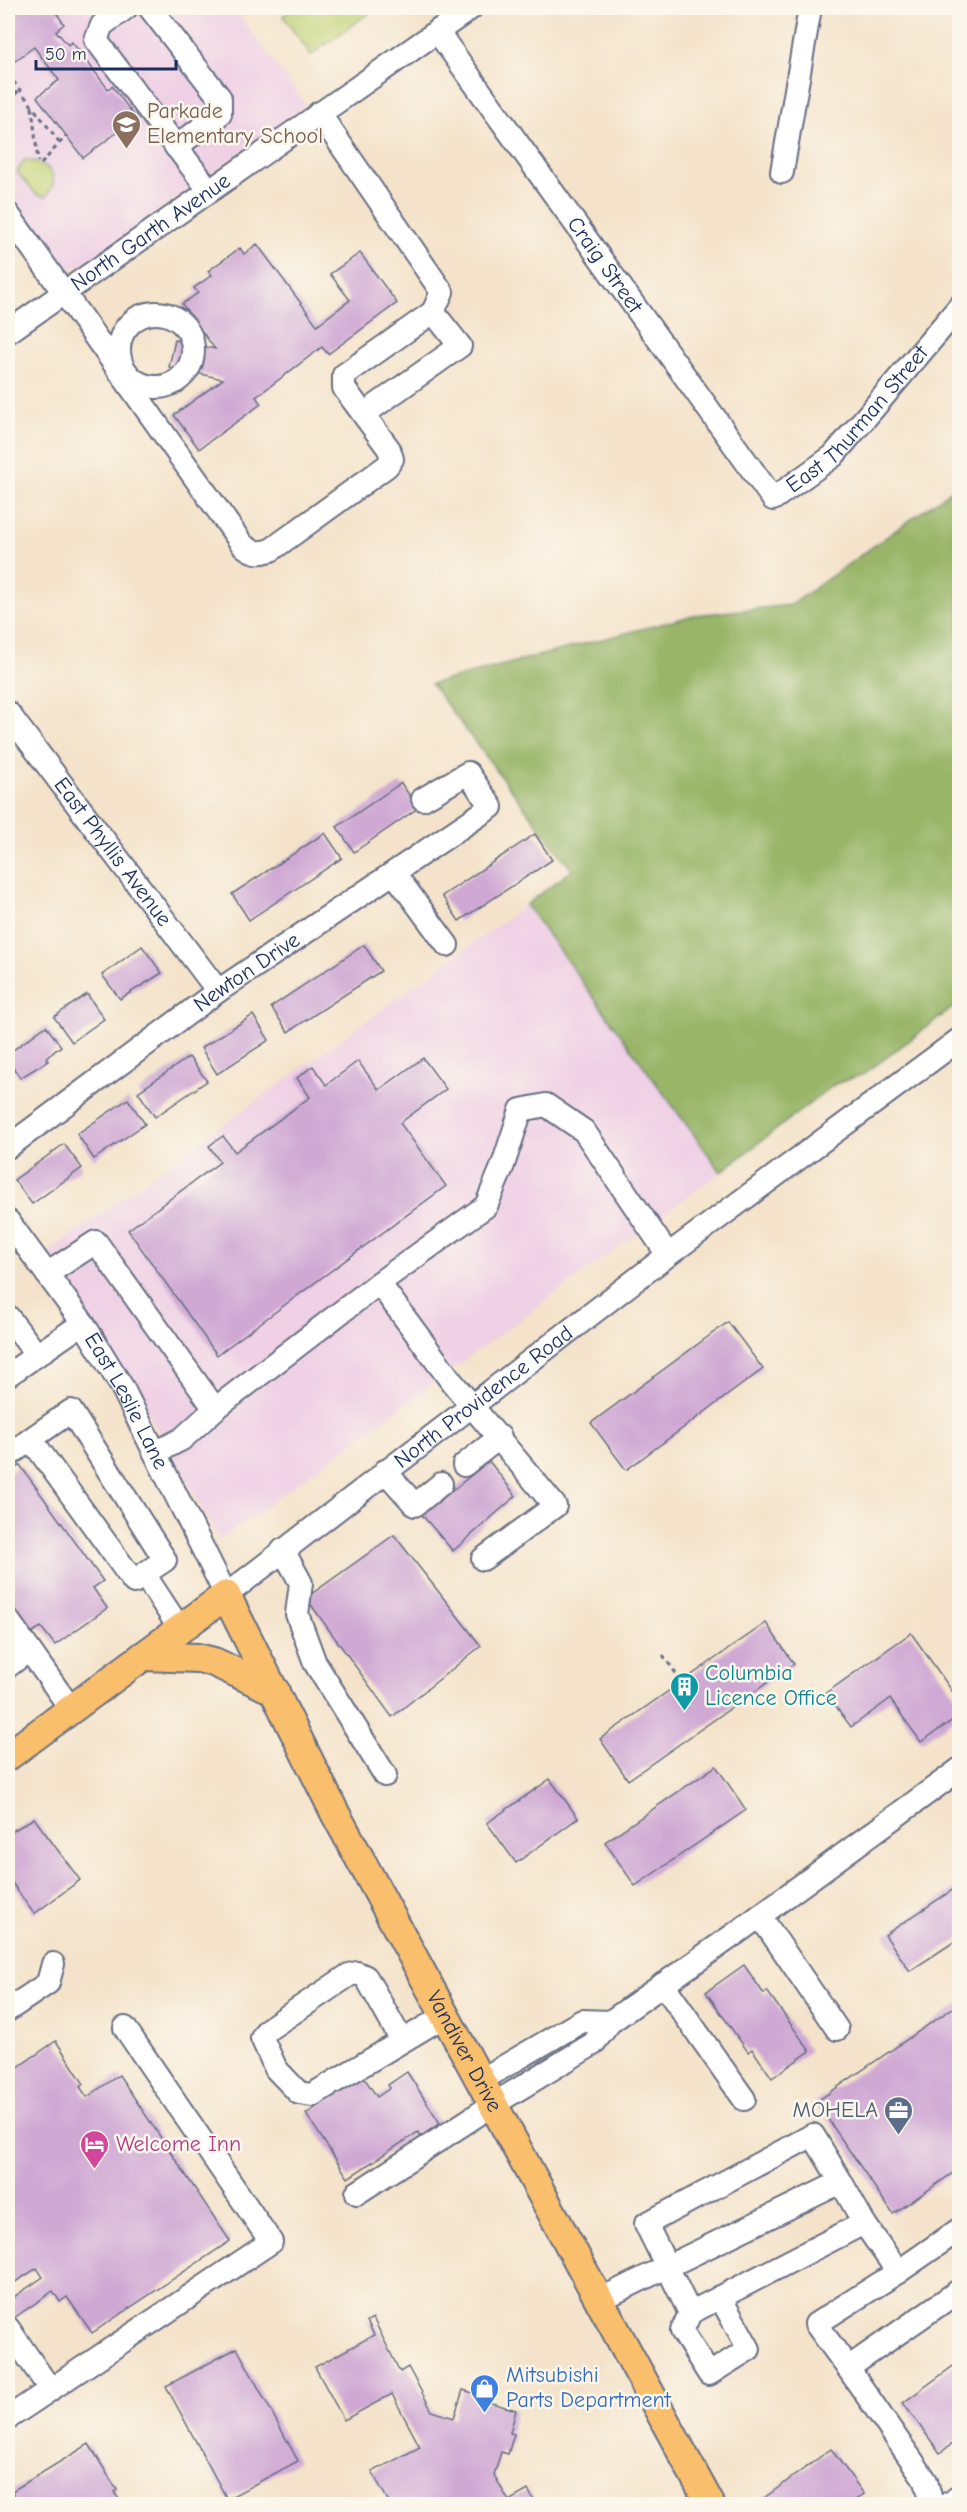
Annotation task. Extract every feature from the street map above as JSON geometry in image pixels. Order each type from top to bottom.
[{"type":"main road","name":"North Providence Road","points":[[8,1756],[226,1595]]},
{"type":"main road","name":"Vandiver Drive","points":[[226,1595],[335,1813],[446,2014],[710,2505]]},
{"type":"main road","points":[[143,1656],[198,1658],[214,1662],[275,1691]]},
{"type":"street","points":[[126,8],[102,25],[96,40],[209,190]]},
{"type":"street","points":[[150,8],[220,98],[220,114],[176,147]]},
{"type":"street","name":"North Garth Avenue","points":[[8,332],[471,8]]},
{"type":"street","points":[[782,172],[810,8]]},
{"type":"street","name":"Craig Street","points":[[437,31],[773,498]]},
{"type":"street","points":[[8,214],[123,371],[242,544],[250,551],[260,553],[271,550],[387,466],[392,459],[389,449],[344,388],[344,375],[433,312],[442,292],[319,114]]},
{"type":"street","name":"East Thurman Street","points":[[773,498],[833,456],[960,306]]},
{"type":"street","points":[[364,414],[460,346],[433,312]]},
{"type":"street","name":"East Phyllis Avenue","points":[[8,713],[218,991]]},
{"type":"street","name":"Newton Drive","points":[[8,1147],[218,991],[491,807],[468,773],[423,799]]},
{"type":"street","points":[[394,873],[447,945]]},
{"type":"street","name":"North Providence Road","points":[[226,1595],[471,1404],[960,1039]]},
{"type":"street","points":[[155,1454],[182,1439],[216,1409],[379,1283],[486,1206],[503,1165],[521,1110],[546,1105],[584,1131],[668,1255]]},
{"type":"street","name":"East Leslie Lane","points":[[8,1221],[83,1323],[122,1388],[226,1595]]},
{"type":"street","points":[[47,1274],[96,1242],[216,1409]]},
{"type":"street","points":[[379,1283],[471,1404],[555,1506],[483,1559]]},
{"type":"street","points":[[8,1317],[37,1355]]},
{"type":"street","points":[[8,1375],[83,1323]]},
{"type":"street","points":[[8,1456],[71,1411],[165,1560],[134,1582],[32,1439]]},
{"type":"street","points":[[464,1465],[500,1437]]},
{"type":"street","points":[[385,1471],[415,1505],[441,1484]]},
{"type":"street","points":[[283,1550],[301,1583],[297,1614],[315,1663],[385,1775]]},
{"type":"street","points":[[144,1574],[180,1629]]},
{"type":"street","points":[[8,1620],[71,1709]]},
{"type":"street","points":[[8,1666],[29,1650]]},
{"type":"street","points":[[357,2193],[582,2021],[610,2022],[760,1916],[960,1769]]},
{"type":"street","points":[[760,1916],[837,2029]]},
{"type":"street","points":[[8,2010],[48,1983],[53,1964]]},
{"type":"street","points":[[402,2041],[366,1977],[357,1972],[349,1975],[267,2030],[262,2037],[276,2069],[299,2094],[312,2095],[402,2041],[446,2014]]},
{"type":"street","points":[[663,1984],[744,2099]]},
{"type":"street","points":[[8,2418],[271,2242],[125,2028]]},
{"type":"street","points":[[690,2313],[646,2224],[813,2135],[864,2223],[898,2272]]},
{"type":"street","points":[[599,2300],[841,2182]]},
{"type":"street","points":[[720,2297],[749,2349],[709,2374],[682,2331],[690,2313],[720,2297],[864,2223]]},
{"type":"street","points":[[932,2505],[928,2484],[816,2324],[960,2229]]},
{"type":"street","points":[[848,2368],[960,2290]]},
{"type":"street","points":[[8,2328],[50,2390]]},
{"type":"street","points":[[948,2505],[960,2496]]},
{"type":"path","points":[[8,74],[60,143]]},
{"type":"path","points":[[8,100],[20,90]]},
{"type":"path","points":[[32,107],[40,163],[66,136]]},
{"type":"path","points":[[663,1655],[682,1682]]},
{"type":"shaded area","name":"Parkade Elementary School","points":[[8,8],[234,8],[306,105],[85,264],[71,268],[58,259],[8,193]]},
{"type":"shaded area","points":[[526,905],[721,1172],[220,1540],[136,1391],[43,1256]]},
{"type":"green space","points":[[294,8],[376,8],[311,55],[283,16]]},
{"type":"green space","points":[[24,160],[40,163],[53,176],[51,189],[46,197],[36,194],[17,172]]},
{"type":"green space","points":[[959,485],[959,1003],[864,1074],[835,1084],[721,1172],[526,905],[572,870],[431,684],[695,615],[791,605]]},
{"type":"building","points":[[8,8],[66,8],[57,14],[64,24],[56,31],[68,45],[72,42],[108,89],[112,86],[136,118],[83,158],[37,97],[59,80],[34,47],[11,64],[8,59]]},
{"type":"building","points":[[257,244],[317,325],[350,300],[330,274],[360,253],[397,303],[328,354],[322,347],[256,397],[261,404],[199,449],[174,415],[223,379],[169,367],[175,340],[215,349],[182,304],[198,293],[194,288],[212,275],[208,271],[240,248],[244,254]]},
{"type":"building","points":[[401,783],[418,808],[354,852],[337,827]]},
{"type":"building","points":[[325,833],[342,858],[249,920],[232,894]]},
{"type":"building","points":[[535,834],[552,860],[459,921],[442,896]]},
{"type":"building","points":[[364,945],[381,971],[288,1032],[271,1007]]},
{"type":"building","points":[[142,946],[162,973],[120,999],[102,975]]},
{"type":"building","points":[[87,994],[104,1019],[72,1042],[54,1017]]},
{"type":"building","points":[[253,1015],[269,1040],[217,1074],[201,1048]]},
{"type":"building","points":[[46,1026],[61,1046],[46,1058],[48,1061],[20,1078],[8,1060],[8,1054]]},
{"type":"building","points":[[189,1057],[207,1081],[155,1117],[138,1092]]},
{"type":"building","points":[[423,1058],[446,1089],[400,1123],[446,1186],[217,1355],[128,1230],[220,1162],[209,1146],[223,1136],[235,1152],[310,1097],[297,1078],[313,1066],[326,1085],[358,1061],[379,1090]]},
{"type":"building","points":[[128,1099],[145,1124],[94,1159],[77,1134]]},
{"type":"building","points":[[64,1144],[82,1168],[32,1204],[14,1180]]},
{"type":"building","points":[[728,1322],[763,1369],[626,1470],[591,1423]]},
{"type":"building","points":[[489,1461],[516,1496],[453,1551],[422,1515]]},
{"type":"building","points":[[20,1465],[103,1581],[93,1588],[107,1608],[55,1645],[41,1627],[31,1633],[8,1600],[8,1474]]},
{"type":"building","points":[[394,1535],[481,1646],[392,1717],[306,1598]]},
{"type":"building","name":"Columbia Licence Office","points":[[766,1623],[794,1664],[628,1780],[600,1739]]},
{"type":"building","points":[[911,1633],[960,1702],[960,1715],[921,1742],[890,1699],[851,1727],[826,1693]]},
{"type":"building","points":[[716,1766],[746,1810],[635,1886],[605,1842]]},
{"type":"building","points":[[550,1779],[578,1818],[516,1863],[487,1823]]},
{"type":"building","points":[[34,1818],[80,1880],[34,1914],[8,1877],[8,1834]]},
{"type":"building","points":[[960,1885],[960,1938],[910,1971],[885,1935]]},
{"type":"building","points":[[744,1965],[764,1994],[767,1991],[810,2051],[772,2078],[752,2049],[748,2052],[706,1992]]},
{"type":"building","name":"MOHELA","points":[[960,2003],[960,2168],[893,2214],[816,2102]]},
{"type":"building","name":"Welcome Inn","points":[[56,2041],[84,2084],[80,2087],[87,2097],[119,2075],[230,2241],[92,2333],[67,2297],[60,2302],[53,2291],[8,2322],[8,2301],[43,2277],[37,2268],[9,2286],[8,2283],[8,2074]]},
{"type":"building","points":[[407,2072],[440,2123],[421,2136],[418,2132],[348,2178],[306,2114],[363,2076],[377,2097],[390,2088],[388,2085]]},
{"type":"building","name":"Mitsubishi Parts Department","points":[[373,2318],[400,2372],[408,2367],[432,2411],[454,2418],[463,2390],[483,2396],[481,2400],[516,2410],[510,2433],[514,2434],[508,2454],[501,2452],[494,2475],[509,2501],[528,2490],[536,2504],[390,2504],[372,2472],[420,2447],[392,2394],[344,2420],[315,2367],[374,2335],[367,2321]]},
{"type":"building","points":[[237,2348],[298,2461],[227,2499],[166,2386]]},
{"type":"building","points":[[960,2361],[960,2438],[940,2453],[903,2403]]},
{"type":"building","points":[[89,2444],[117,2490],[114,2492],[122,2504],[19,2504],[12,2491]]},
{"type":"building","points":[[831,2449],[864,2494],[850,2504],[763,2504],[760,2501]]},
{"type":"place","name":"Parkade Elementary School","points":[[126,150]]},
{"type":"place","name":"Columbia Licence Office","points":[[684,1712]]},
{"type":"place","name":"MOHELA","points":[[899,2136]]},
{"type":"place","name":"Welcome Inn","points":[[95,2170]]},
{"type":"place","name":"Mitsubishi Parts Department","points":[[485,2414]]}]
